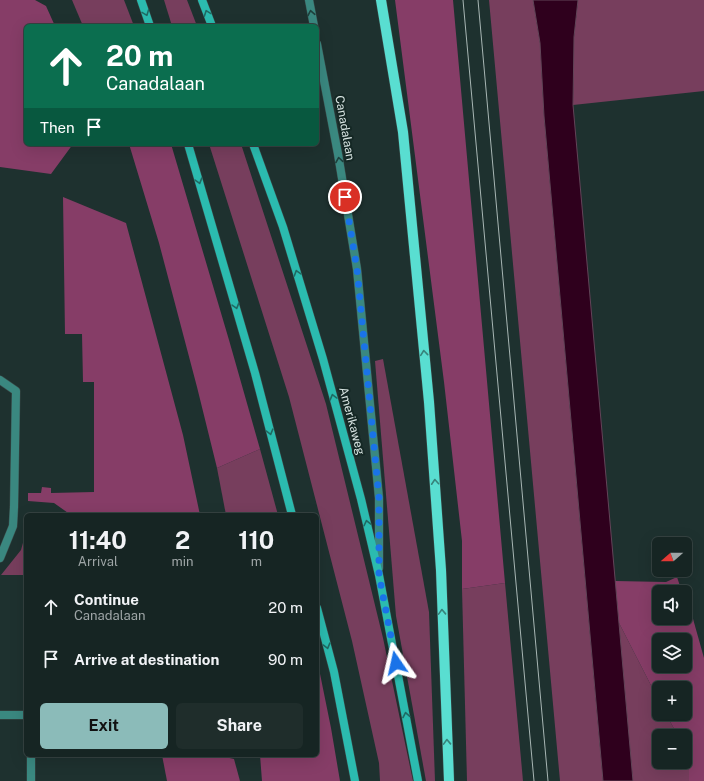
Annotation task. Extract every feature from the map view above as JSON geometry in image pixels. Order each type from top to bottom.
[{"type":"main road","points":[[141,0],[149,24]]},
{"type":"main road","points":[[202,0],[211,24]]},
{"type":"main road","points":[[381,0],[403,132],[429,402],[441,570],[449,781]]},
{"type":"main road","points":[[189,146],[255,373],[291,513]]},
{"type":"main road","name":"Amerikaweg","points":[[254,146],[283,227],[323,359],[361,499],[379,575],[418,781]]},
{"type":"main road","points":[[319,616],[334,672],[355,781]]},
{"type":"street","points":[[309,0],[314,24]]},
{"type":"street","name":"Canadalaan","points":[[319,54],[338,154],[357,269],[379,498],[379,575]]},
{"type":"street","points":[[0,380],[16,391],[13,526],[0,558]]},
{"type":"street","points":[[0,716],[24,715]]},
{"type":"street","points":[[31,757],[31,781]]},
{"type":"shaded area","points":[[0,0],[35,0],[46,6],[54,24],[24,24],[24,146],[72,146],[51,174],[0,167]]},
{"type":"shaded area","points":[[72,0],[124,0],[133,24],[82,24]]},
{"type":"shaded area","points":[[164,0],[187,0],[196,24],[171,24]]},
{"type":"shaded area","points":[[395,0],[453,0],[505,583],[462,589],[462,541],[444,382]]},
{"type":"shaded area","points":[[489,0],[533,0],[540,43],[544,116],[603,781],[560,781]]},
{"type":"shaded area","points":[[533,0],[578,0],[574,37],[573,105],[633,781],[603,781],[544,116],[540,43]]},
{"type":"shaded area","points":[[578,0],[704,0],[704,91],[573,105],[574,37]]},
{"type":"shaded area","points":[[130,146],[172,146],[260,449],[217,468],[197,387],[159,243]]},
{"type":"shaded area","points":[[210,146],[242,146],[326,404],[383,638],[413,781],[380,781],[379,763],[352,641],[289,397]]},
{"type":"shaded area","points":[[63,197],[126,223],[183,435],[200,513],[68,513],[54,503],[28,501],[28,493],[41,493],[42,487],[51,488],[51,493],[94,492],[94,382],[83,382],[82,334],[65,334]]},
{"type":"shaded area","points":[[383,359],[429,612],[435,781],[426,781],[396,616],[375,361]]},
{"type":"shaded area","points":[[260,449],[277,513],[226,513],[217,468]]},
{"type":"shaded area","points":[[24,539],[24,575],[1,575],[21,550]]},
{"type":"shaded area","points":[[677,577],[680,585],[652,585],[652,625],[692,625],[692,615],[704,658],[704,781],[689,781],[689,769],[692,769],[692,729],[674,729],[670,721],[692,721],[692,681],[652,681],[652,687],[618,621],[615,581],[666,582]]},
{"type":"shaded area","points":[[505,583],[523,781],[467,781],[462,589]]},
{"type":"shaded area","points":[[618,621],[652,687],[652,721],[670,721],[674,729],[652,729],[652,769],[689,769],[689,781],[633,781]]},
{"type":"shaded area","points":[[319,669],[340,781],[262,781],[260,757],[319,757]]},
{"type":"shaded area","points":[[162,757],[225,757],[234,759],[240,781],[167,781]]},
{"type":"tram line","points":[[463,0],[534,781]]},
{"type":"tram line","points":[[478,0],[548,781]]},
{"type":"route","points":[[345,197],[357,269],[364,331],[379,498],[379,575],[396,663]]}]
